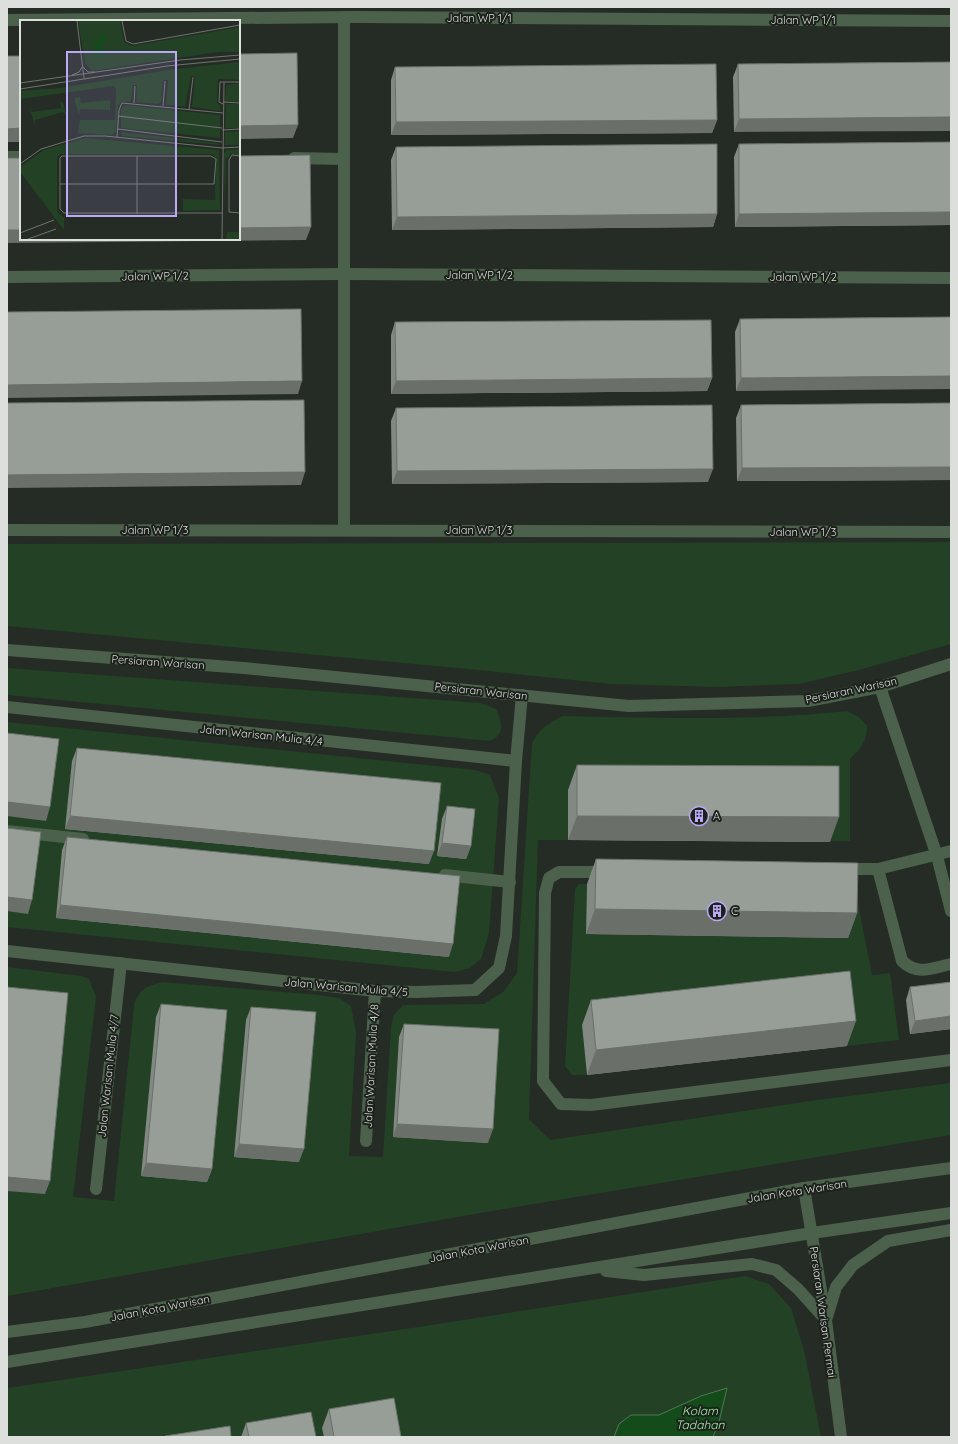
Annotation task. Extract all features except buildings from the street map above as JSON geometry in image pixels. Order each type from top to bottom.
[{"type":"street","name":"Jalan WP 1/1","points":[[7,20],[344,17],[951,21]]},
{"type":"street","points":[[344,17],[344,529]]},
{"type":"street","points":[[7,157],[20,157]]},
{"type":"street","points":[[284,158],[344,158]]},
{"type":"street","name":"Jalan WP 1/2","points":[[7,277],[344,274],[951,278]]},
{"type":"street","name":"Jalan WP 1/3","points":[[7,530],[344,529],[951,532]]},
{"type":"street","name":"Persiaran Warisan","points":[[7,650],[244,668],[629,706],[808,701],[880,687],[951,664]]},
{"type":"street","points":[[880,687],[937,856],[951,911]]},
{"type":"street","name":"Jalan Warisan Mulia 4/5","points":[[7,951],[376,991],[417,992],[474,990],[500,968],[506,936],[516,761],[522,695]]},
{"type":"street","name":"Jalan Warisan Mulia 4/4","points":[[7,708],[516,761]]},
{"type":"street","points":[[7,831],[92,840]]},
{"type":"street","points":[[830,869],[878,869],[937,856],[951,851]]},
{"type":"street","points":[[878,869],[902,961],[910,969],[922,970],[951,964]]},
{"type":"street","points":[[623,872],[559,872],[549,878],[545,893],[543,1080],[561,1104],[591,1105],[951,1060]]},
{"type":"street","points":[[431,874],[510,882]]},
{"type":"street","name":"Jalan Warisan Mulia 4/7","points":[[96,1189],[120,963]]},
{"type":"street","name":"Jalan Warisan Mulia 4/8","points":[[366,1141],[376,991]]},
{"type":"street","name":"Jalan Kota Warisan","points":[[7,1332],[85,1322],[804,1188],[951,1168]]},
{"type":"street","name":"Persiaran Warisan Permai","points":[[804,1188],[826,1320],[841,1437]]},
{"type":"street","points":[[7,1362],[812,1233],[951,1213]]},
{"type":"street","points":[[826,1320],[836,1287],[853,1265],[888,1241],[951,1230]]},
{"type":"street","points":[[592,1269],[644,1275],[752,1264],[776,1270],[798,1289],[826,1320]]},
{"type":"shaded area","points":[[951,542],[951,644],[859,670],[799,684],[717,687],[611,684],[478,670],[7,626],[7,544]]},
{"type":"shaded area","points":[[7,668],[481,703],[496,709],[500,718],[501,731],[499,735],[490,741],[7,695]]},
{"type":"shaded area","points":[[847,711],[859,717],[867,726],[865,741],[850,759],[850,841],[538,840],[529,1119],[550,1140],[817,1100],[951,1083],[951,1135],[492,1211],[7,1296],[7,967],[82,976],[89,979],[96,997],[73,1197],[114,1201],[134,1005],[144,989],[162,982],[319,995],[339,998],[351,1006],[356,1033],[349,1156],[383,1157],[391,1027],[394,1015],[403,1005],[484,1004],[503,992],[517,973],[532,743],[541,730],[563,716],[740,718]]},
{"type":"shaded area","points":[[7,722],[475,770],[490,775],[499,798],[489,933],[481,959],[470,968],[455,972],[7,927]]},
{"type":"shaded area","points":[[579,884],[587,884],[586,934],[848,938],[855,888],[872,975],[890,973],[899,1040],[847,1046],[582,1025],[587,1075],[572,1075],[565,1066],[575,889]]},
{"type":"shaded area","points":[[745,1276],[769,1284],[791,1308],[804,1350],[821,1437],[7,1437],[7,1388],[418,1327]]},
{"type":"water","name":"Kolam Tadahan","points":[[727,1388],[719,1422],[713,1437],[614,1437],[619,1424],[631,1415],[659,1415],[701,1396]]},
{"type":"place","name":"A","points":[[699,816]]},
{"type":"place","name":"C","points":[[717,911]]}]
